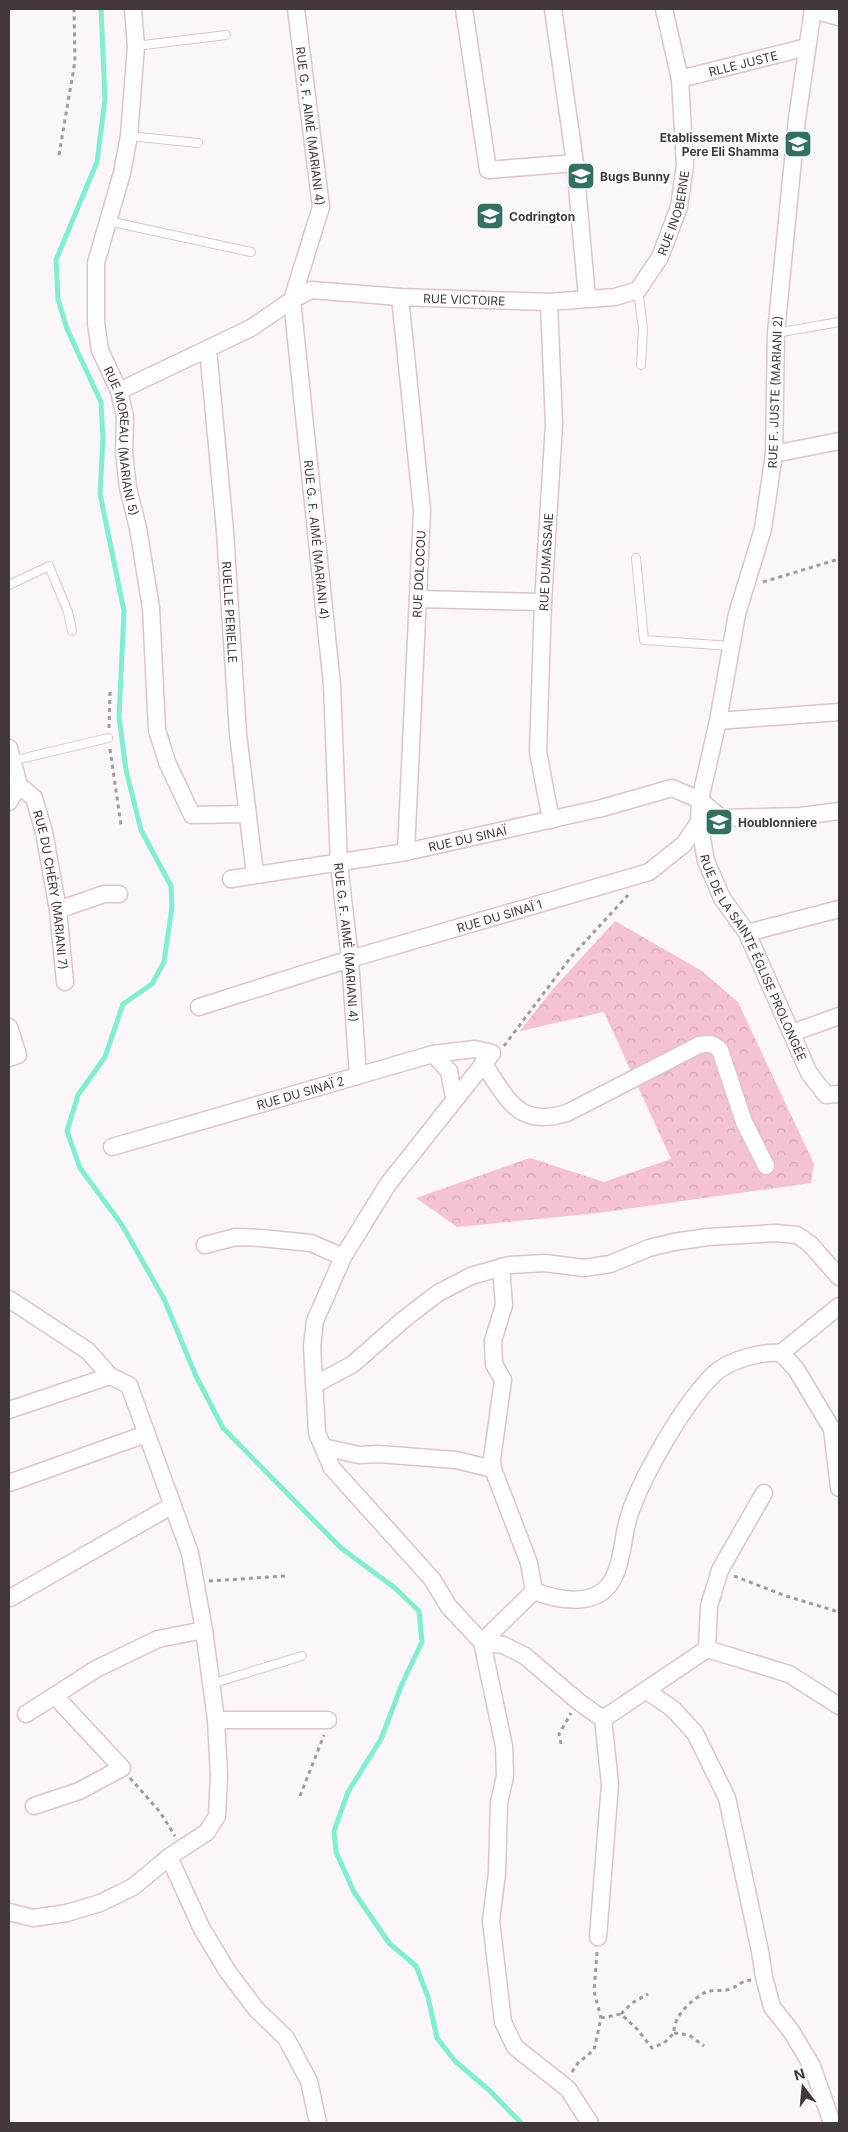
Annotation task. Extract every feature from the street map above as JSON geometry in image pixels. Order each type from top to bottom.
[{"type":"street","name":"RUE MOREAU (MARIANI 5)","points":[[133,9],[136,46],[129,136],[96,263],[96,323],[100,350],[119,391],[125,417],[124,453],[128,488],[138,528],[151,608],[157,730],[167,762],[192,815],[248,814]]},
{"type":"street","name":"RUE G. F. AIMÉ (MARIANI 4)","points":[[296,9],[321,206],[292,300],[332,685],[339,864],[350,959],[358,1076]]},
{"type":"street","points":[[464,9],[488,170],[575,163]]},
{"type":"street","points":[[553,9],[575,163],[588,298]]},
{"type":"street","name":"RUE INOBERNE","points":[[638,290],[660,257],[680,208],[685,165],[680,79],[664,9]]},
{"type":"street","points":[[813,10],[839,17]]},
{"type":"street","name":"RUE F. JUSTE (MARIANI 2)","points":[[700,800],[718,721],[731,646],[745,587],[763,529],[774,454],[776,333],[797,119],[813,10]]},
{"type":"street","name":"RLLE JUSTE","points":[[680,79],[807,47]]},
{"type":"street","name":"RUE VICTOIRE","points":[[119,391],[251,328],[292,300],[311,290],[400,297],[549,302],[615,297],[638,290]]},
{"type":"street","name":"RUE DOLOCOU","points":[[400,297],[422,511],[406,852]]},
{"type":"street","name":"RUE DUMASSAIE","points":[[549,302],[554,424],[543,602],[538,752],[550,820]]},
{"type":"street","name":"RUELLE PERIELLE","points":[[208,349],[225,531],[238,734],[255,874]]},
{"type":"street","points":[[774,454],[839,441]]},
{"type":"street","points":[[418,598],[543,602]]},
{"type":"street","points":[[718,721],[839,712]]},
{"type":"street","name":"RUE DU CHÉRY (MARIANI 7)","points":[[10,754],[19,785],[34,798],[44,832],[58,910],[65,982]]},
{"type":"street","points":[[9,802],[19,785]]},
{"type":"street","name":"RUE DU SINAÏ","points":[[231,879],[255,874],[339,864],[406,852],[550,820],[672,788],[700,800],[721,818],[801,816],[839,811]]},
{"type":"street","name":"RUE DE LA SAINTE ÉGLISE PROLONGÉE","points":[[700,800],[698,822],[706,861],[722,898],[747,933],[809,1073],[826,1095],[839,1094]]},
{"type":"street","name":"RUE DU SINAÏ 1","points":[[199,1006],[350,959],[649,872],[684,844],[698,822]]},
{"type":"street","points":[[58,910],[104,894],[119,894]]},
{"type":"street","points":[[747,933],[839,909]]},
{"type":"street","points":[[792,1033],[839,1016]]},
{"type":"street","points":[[9,1027],[18,1055],[9,1058]]},
{"type":"street","points":[[590,2123],[568,2089],[515,2047],[503,2022],[491,1921],[497,1873],[499,1803],[505,1776],[504,1746],[482,1642],[449,1607],[432,1580],[332,1468],[317,1433],[316,1384],[312,1346],[315,1321],[343,1257],[388,1184],[487,1058],[513,1105],[525,1115],[551,1118],[566,1113],[699,1045],[708,1043],[714,1045],[720,1050],[744,1122],[766,1166]]},
{"type":"street","name":"RUE DU SINAÏ 2","points":[[112,1147],[433,1054],[475,1049],[487,1058]]},
{"type":"street","points":[[433,1054],[449,1071],[454,1098]]},
{"type":"street","points":[[316,1384],[353,1364],[403,1320],[438,1293],[471,1276],[500,1267],[545,1263],[584,1268],[610,1264],[649,1248],[674,1242],[708,1237],[775,1233],[797,1235],[810,1244],[839,1277]]},
{"type":"street","points":[[205,1245],[236,1236],[311,1243],[343,1257]]},
{"type":"street","points":[[500,1267],[504,1305],[493,1341],[494,1364],[503,1380],[493,1469],[529,1563],[534,1591]]},
{"type":"street","points":[[9,1299],[88,1351],[110,1376],[129,1385],[190,1553],[204,1630],[216,1720],[219,1775],[217,1816],[207,1832],[169,1857],[133,1886],[100,1903],[67,1913],[33,1918],[9,1912]]},
{"type":"street","points":[[781,1353],[839,1306]]},
{"type":"street","points":[[534,1591],[553,1598],[572,1599],[592,1596],[608,1586],[616,1569],[629,1515],[670,1434],[690,1403],[715,1372],[744,1358],[768,1352],[781,1353],[796,1369],[832,1429],[839,1488]]},
{"type":"street","points":[[9,1410],[110,1376]]},
{"type":"street","points":[[9,1483],[146,1434]]},
{"type":"street","points":[[323,1446],[359,1455],[379,1454],[456,1460],[493,1469]]},
{"type":"street","points":[[707,1649],[709,1606],[720,1570],[764,1493]]},
{"type":"street","points":[[9,1597],[173,1505]]},
{"type":"street","points":[[482,1642],[534,1591]]},
{"type":"street","points":[[26,1714],[96,1668],[158,1639],[204,1630]]},
{"type":"street","points":[[482,1642],[503,1645],[525,1656],[579,1702],[603,1718]]},
{"type":"street","points":[[603,1718],[647,1691],[707,1649]]},
{"type":"street","points":[[707,1649],[789,1674],[839,1706]]},
{"type":"street","points":[[647,1691],[673,1709],[695,1733],[727,1798],[764,1977],[772,2007],[791,2031],[812,2066],[832,2123]]},
{"type":"street","points":[[34,1806],[79,1791],[122,1768],[56,1696]]},
{"type":"street","points":[[598,1937],[610,1784],[603,1718]]},
{"type":"street","points":[[216,1720],[328,1720]]},
{"type":"street","points":[[169,1857],[202,1928],[228,1972],[256,2009],[286,2038],[308,2081],[318,2123]]},
{"type":"lane","points":[[136,46],[226,35]]},
{"type":"lane","points":[[129,136],[198,142]]},
{"type":"lane","points":[[108,221],[251,252]]},
{"type":"lane","points":[[638,290],[643,328],[641,365]]},
{"type":"lane","points":[[776,333],[839,322]]},
{"type":"lane","points":[[636,558],[644,640],[731,646]]},
{"type":"lane","points":[[9,584],[48,566],[68,612],[72,631]]},
{"type":"lane","points":[[10,754],[108,738]]},
{"type":"lane","points":[[211,1684],[302,1656]]},
{"type":"path","points":[[59,155],[75,61],[74,9]]},
{"type":"path","points":[[745,587],[839,559]]},
{"type":"path","points":[[110,692],[108,738],[122,825]]},
{"type":"path","points":[[487,1058],[501,1051],[571,958],[629,893]]},
{"type":"path","points":[[720,1570],[786,1596],[839,1612]]},
{"type":"path","points":[[196,1582],[285,1576]]},
{"type":"path","points":[[562,1744],[559,1734],[561,1728],[579,1702]]},
{"type":"path","points":[[300,1796],[324,1736],[328,1720]]},
{"type":"path","points":[[122,1768],[160,1812],[175,1834],[174,1844],[167,1854],[169,1857]]},
{"type":"path","points":[[561,2083],[578,2062],[594,2050],[601,2018],[594,1991],[598,1937]]},
{"type":"path","points":[[674,2033],[673,2024],[678,2015],[707,1992],[730,1989],[739,1982],[764,1977]]},
{"type":"path","points":[[601,2018],[621,2014],[632,2003],[648,1994]]},
{"type":"path","points":[[621,2014],[638,2028],[652,2048],[664,2043],[674,2033]]},
{"type":"path","points":[[674,2033],[689,2035],[704,2046]]},
{"type":"green space","points":[[615,921],[702,971],[738,1002],[814,1164],[811,1183],[598,1213],[457,1227],[416,1198],[530,1158],[604,1182],[671,1159],[604,1012],[520,1031],[552,990]]},
{"type":"waterway","points":[[101,9],[105,99],[97,162],[56,260],[58,299],[67,329],[101,402],[103,439],[100,494],[124,611],[119,717],[126,770],[141,830],[171,886],[172,907],[164,962],[152,984],[123,1004],[105,1057],[78,1095],[67,1131],[80,1168],[122,1225],[164,1299],[196,1376],[223,1428],[341,1548],[395,1588],[419,1611],[422,1642],[402,1684],[381,1739],[348,1792],[334,1831],[336,1852],[354,1892],[389,1943],[416,1966],[428,1997],[437,2038],[455,2061],[490,2091],[521,2123]]},
{"type":"place","name":"Etablissement Mixte Pere Eli Shamma","points":[[798,144]]},
{"type":"place","name":"Bugs Bunny","points":[[581,176]]},
{"type":"place","name":"Codrington","points":[[490,216]]},
{"type":"place","name":"Houblonniere","points":[[719,822]]}]
